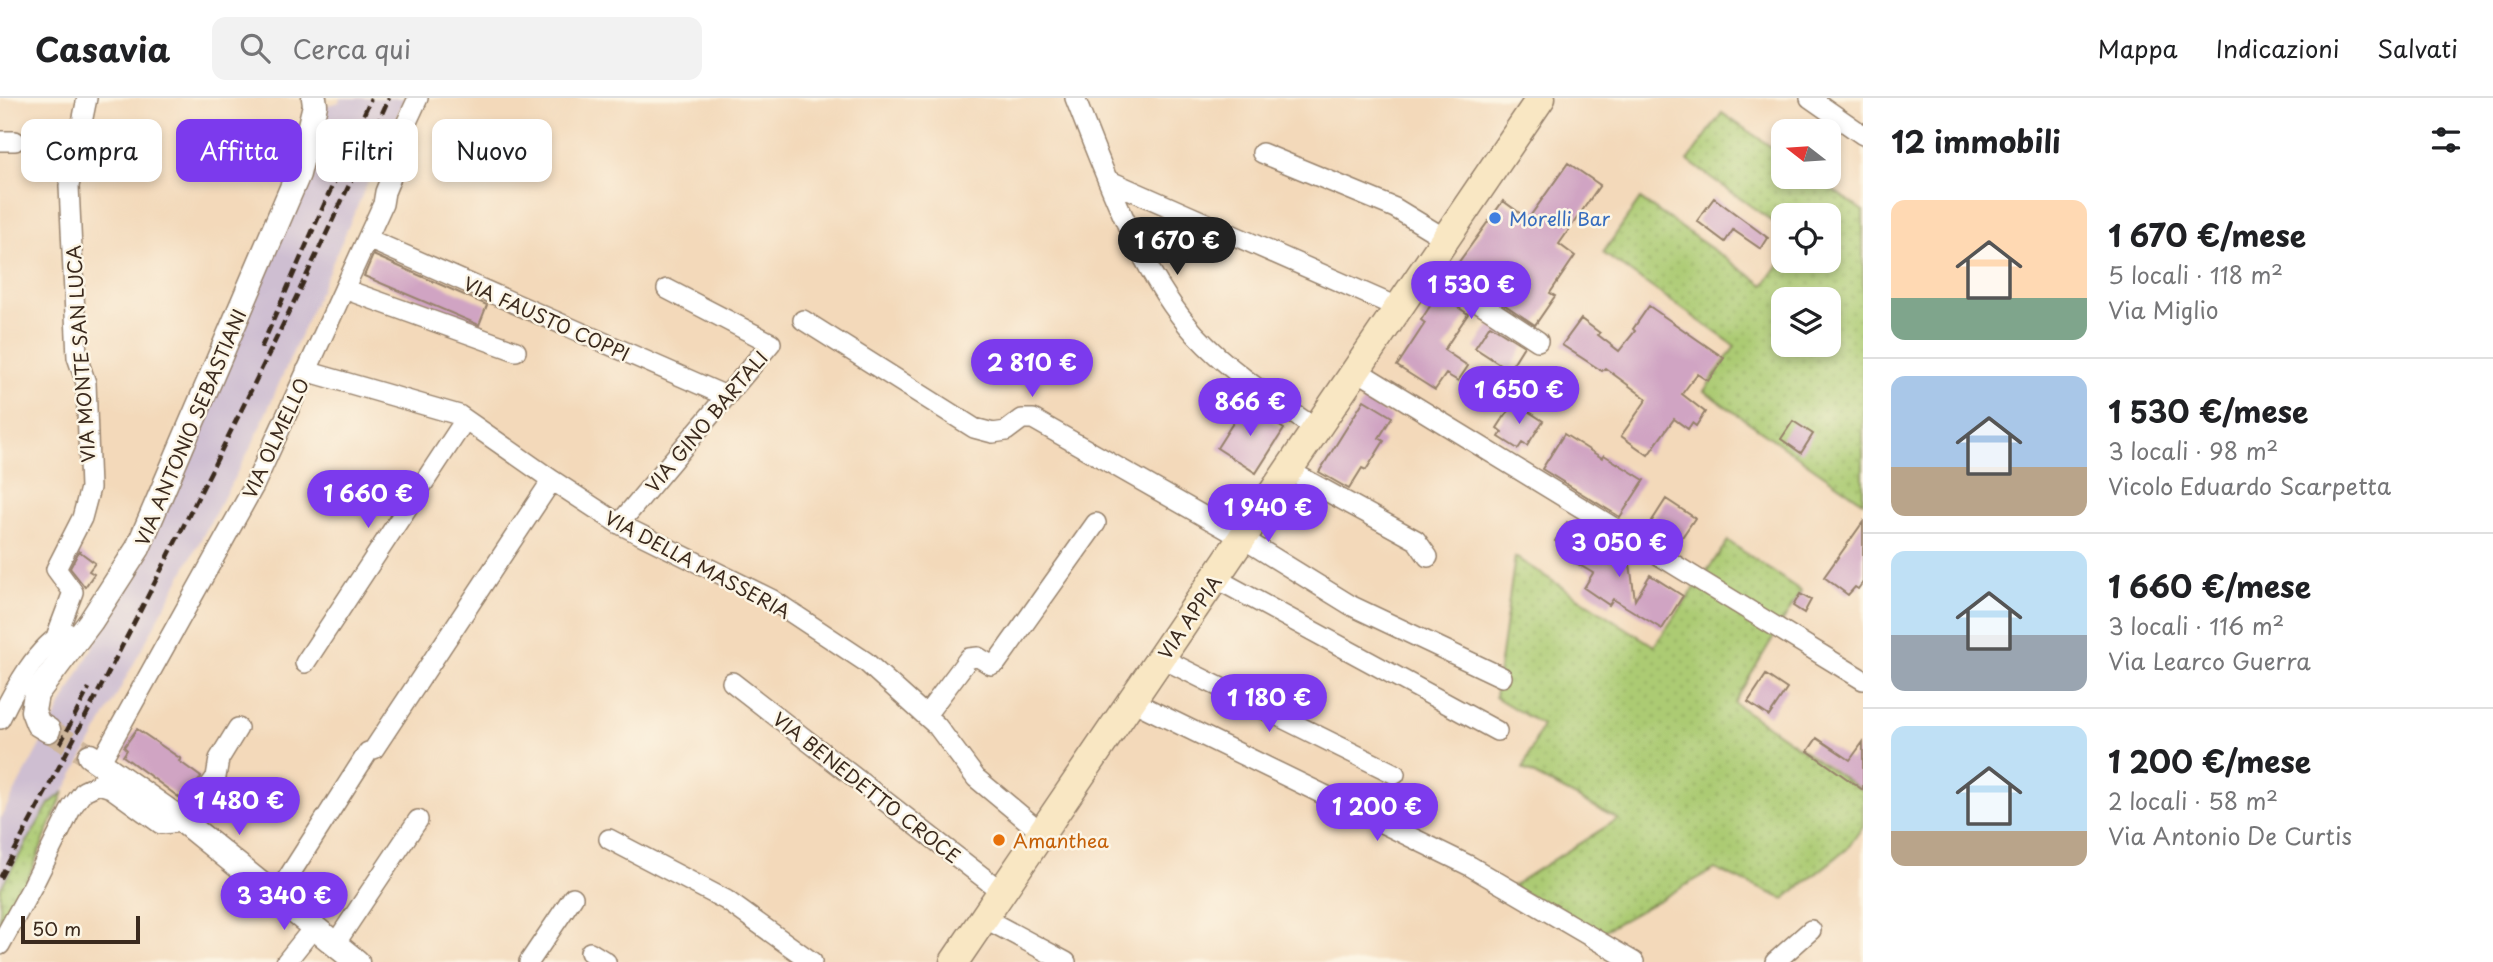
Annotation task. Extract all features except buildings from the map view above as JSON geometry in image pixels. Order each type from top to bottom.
[{"type":"main road","name":"VIA APPIA","points":[[954,962],[1541,98]]},
{"type":"street","name":"VIA MONTE SAN LUCA","points":[[55,637],[73,592],[56,569],[82,518],[90,488],[86,383],[77,357],[69,186],[87,98]]},
{"type":"street","name":"VIA ANTONIO SEBASTIANI","points":[[48,730],[38,724],[33,711],[36,694],[91,621],[138,548],[298,174],[315,105],[314,98]]},
{"type":"street","name":"VIA OLMELLO","points":[[95,760],[254,486],[368,239],[401,153],[406,124],[418,98]]},
{"type":"street","points":[[1074,98],[1108,180],[1158,285],[1196,334],[1252,385],[1316,429]]},
{"type":"street","points":[[1810,98],[1863,135]]},
{"type":"street","points":[[1262,153],[1395,208],[1446,239]]},
{"type":"street","points":[[1108,180],[1399,308]]},
{"type":"street","name":"VIA FAUSTO COPPI","points":[[368,239],[726,396]]},
{"type":"street","points":[[1426,268],[1538,341]]},
{"type":"street","points":[[344,289],[516,351]]},
{"type":"street","name":"VIA GINO BARTALI","points":[[619,524],[771,343],[667,289]]},
{"type":"street","points":[[803,320],[974,428],[993,433],[1006,431],[1022,419],[1034,419],[1242,538],[1352,606],[1502,677]]},
{"type":"street","points":[[1356,370],[1863,680]]},
{"type":"street","name":"VIA DELLA MASSERIA","points":[[306,371],[459,415],[552,481],[619,524],[771,599],[866,662],[937,726],[976,778],[1042,833]]},
{"type":"street","points":[[305,663],[465,420]]},
{"type":"street","points":[[1288,470],[1416,540],[1427,557]]},
{"type":"street","points":[[276,896],[552,481]]},
{"type":"street","points":[[926,715],[969,658],[978,657],[990,664],[997,662],[1096,523]]},
{"type":"street","points":[[1215,578],[1497,731]]},
{"type":"street","points":[[0,719],[18,682],[55,637],[91,621]]},
{"type":"street","points":[[1161,658],[1395,774]]},
{"type":"street","name":"VIA BENEDETTO CROCE","points":[[732,682],[1002,892]]},
{"type":"street","points":[[1132,701],[1469,866],[1634,962]]},
{"type":"street","points":[[0,945],[72,807],[84,791],[99,784],[111,788],[161,824],[184,822],[216,777],[219,759],[238,728]]},
{"type":"street","points":[[95,760],[184,822],[357,962]]},
{"type":"street","points":[[335,944],[418,820]]},
{"type":"street","points":[[609,839],[726,900],[812,962]]},
{"type":"street","points":[[530,962],[573,897]]},
{"type":"street","points":[[984,918],[1066,962]]},
{"type":"street","points":[[286,962],[314,927]]},
{"type":"street","points":[[1775,962],[1811,930]]},
{"type":"shaded area","points":[[340,98],[405,98],[396,119],[319,119],[324,106],[339,102]]},
{"type":"shaded area","points":[[316,126],[316,182],[368,182],[252,445],[64,792],[49,804],[0,889],[0,819],[141,558],[293,182],[302,182],[302,160]]},
{"type":"green space","points":[[1722,113],[1771,147],[1771,189],[1831,189],[1863,211],[1863,502],[1704,391],[1735,346],[1603,253],[1640,199],[1764,285],[1773,273],[1841,273],[1841,203],[1771,203],[1771,220],[1688,161]]},
{"type":"green space","points":[[1728,541],[1801,591],[1734,703],[1863,791],[1863,826],[1847,849],[1784,899],[1715,869],[1598,934],[1512,886],[1618,819],[1523,769],[1542,725],[1495,697],[1515,557],[1654,646]]},
{"type":"green space","points":[[64,792],[27,881],[0,930],[0,889],[49,804]]},
{"type":"tunnel","points":[[48,730],[90,756]]},
{"type":"railway","points":[[261,348],[371,98]]},
{"type":"railway","points":[[0,878],[201,491],[297,296],[389,98]]},
{"type":"railway","points":[[60,744],[89,688]]},
{"type":"place","name":"Morelli Bar","points":[[1495,218]]},
{"type":"place","name":"Amanthea","points":[[999,840]]}]
